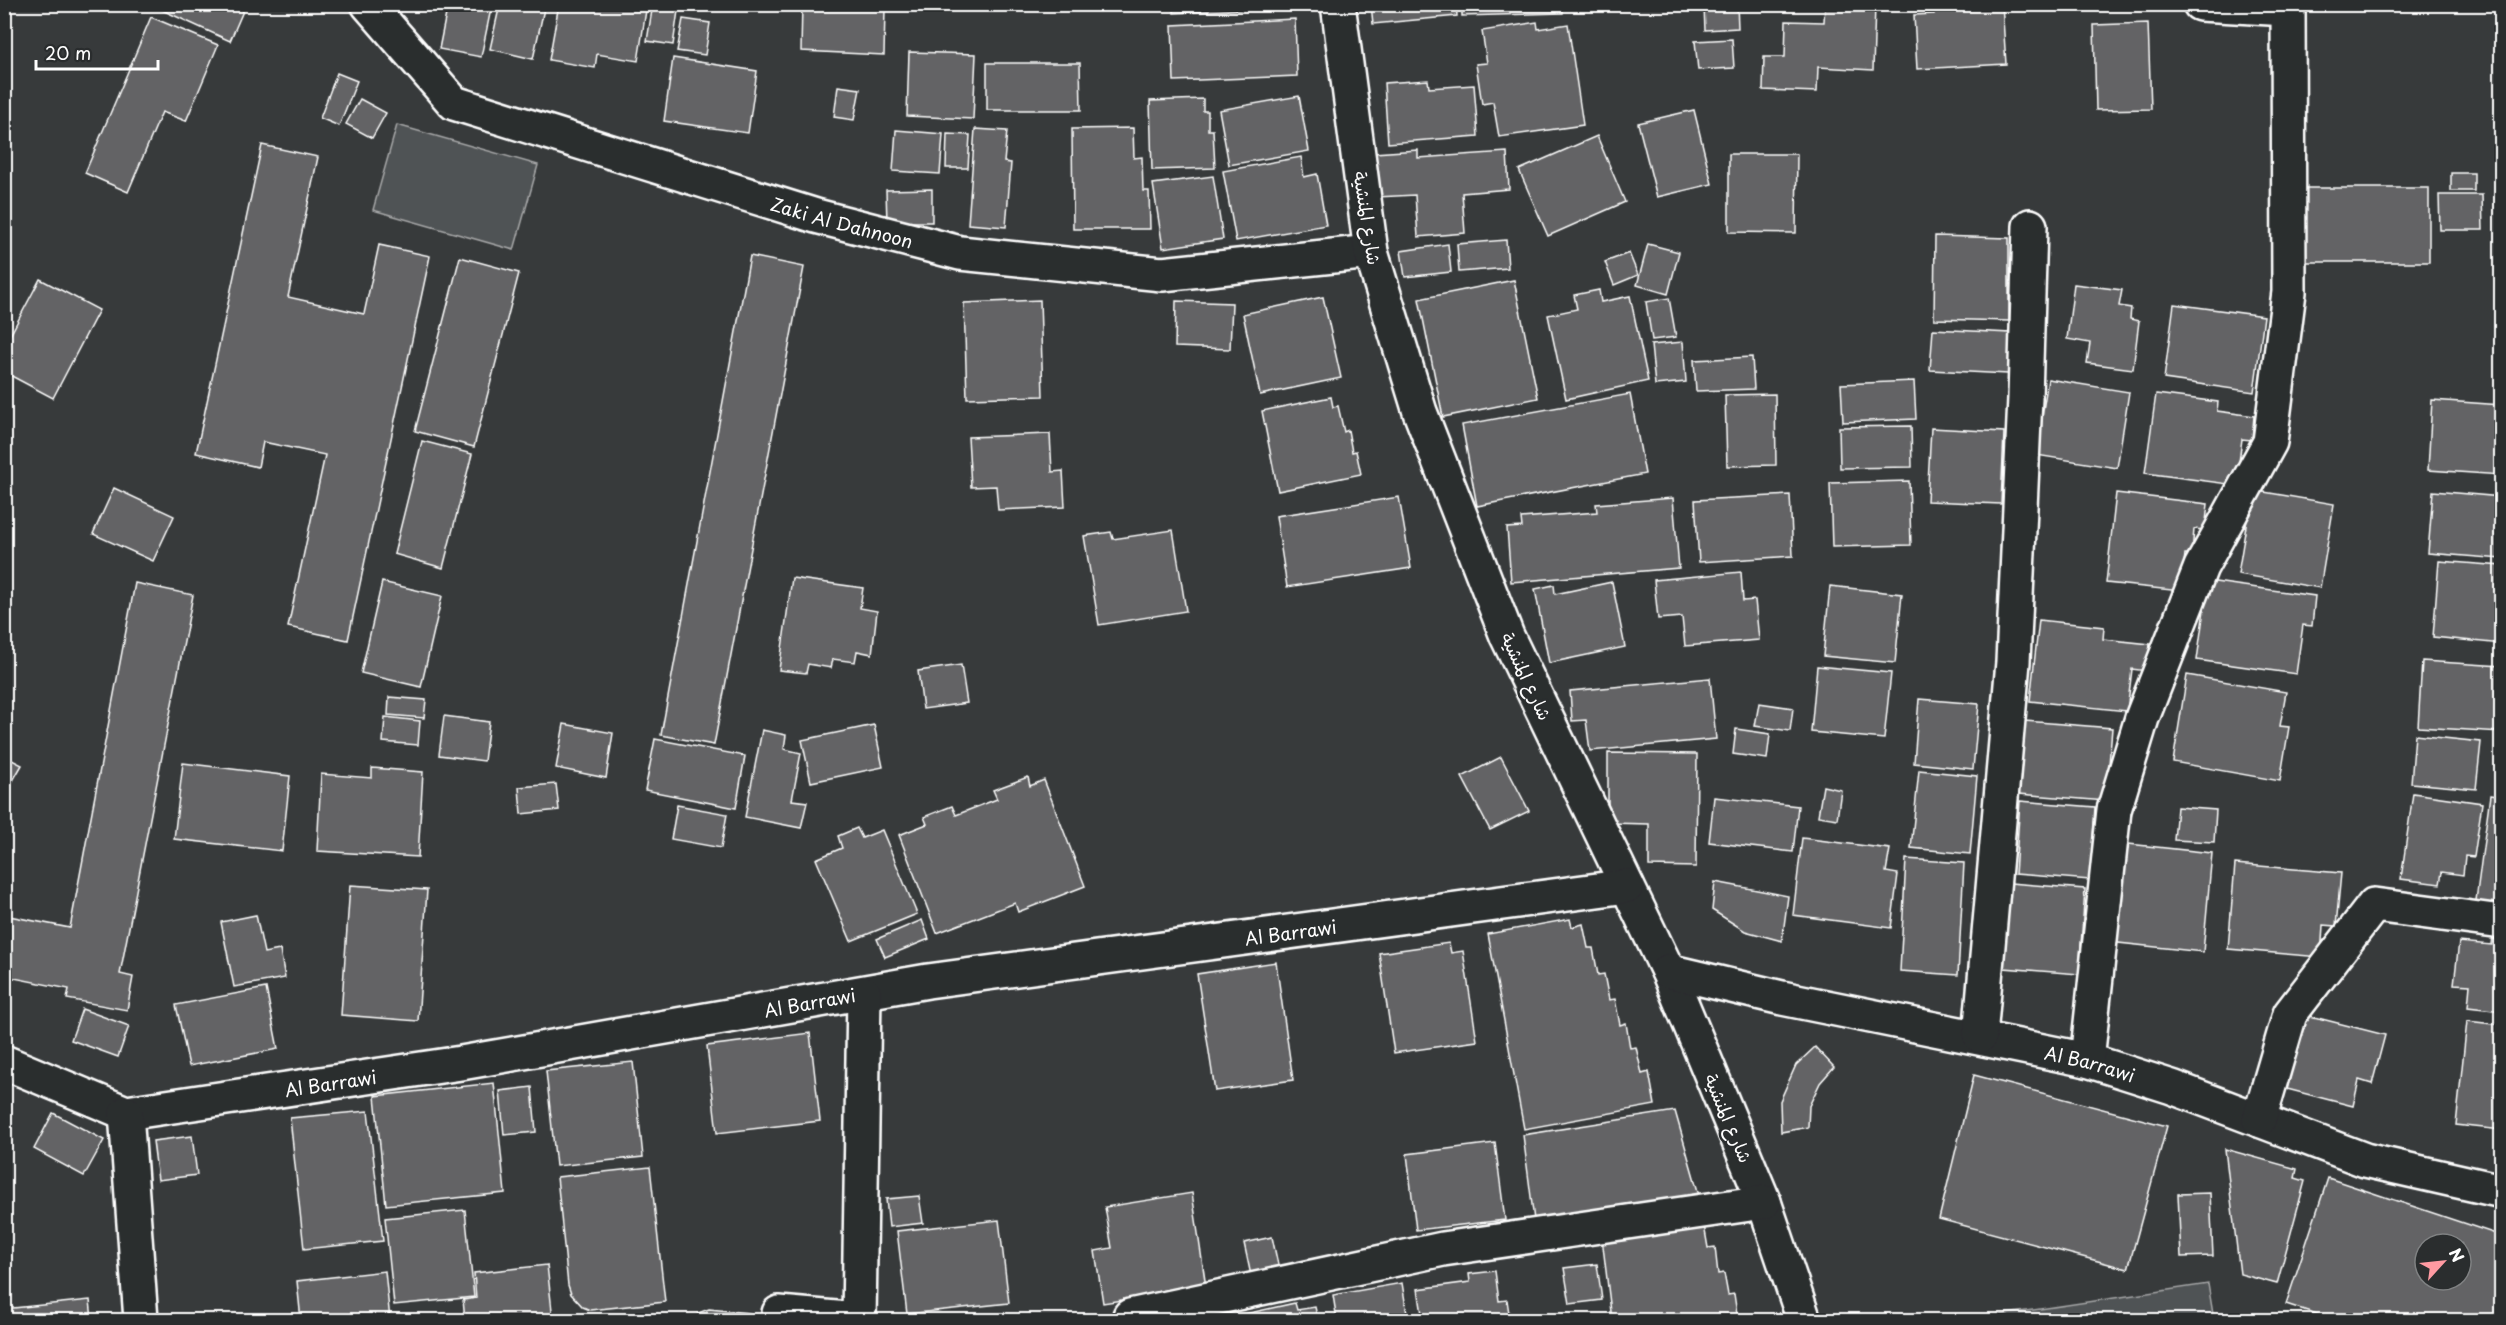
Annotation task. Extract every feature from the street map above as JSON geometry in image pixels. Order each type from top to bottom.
[{"type":"street","name":"Zaki Al Dahnoon","points":[[368,4],[454,103],[816,216],[960,254],[1162,274],[1371,252]]},
{"type":"street","name":"شارع المنشية","points":[[1338,4],[1371,252],[1420,412],[1507,636],[1668,971],[1764,1202],[1804,1320]]},
{"type":"street","points":[[2087,1060],[2115,810],[2142,718],[2201,567],[2270,441],[2289,292],[2288,7],[2200,4]]},
{"type":"street","points":[[1980,1036],[2013,662],[2030,226]]},
{"type":"street","name":"Al Barrawi","points":[[126,1113],[461,1063],[952,978],[1627,886]]},
{"type":"street","points":[[2259,1119],[2290,1014],[2374,905],[2502,922]]},
{"type":"street","name":"Al Barrawi","points":[[1668,971],[1782,998],[1980,1036],[2087,1060],[2172,1086],[2365,1160],[2502,1191]]},
{"type":"street","points":[[779,1320],[779,1312],[858,1320],[864,993]]},
{"type":"street","points":[[4,1062],[126,1113],[141,1320]]},
{"type":"street","points":[[1131,1320],[1130,1316],[1443,1249],[1764,1202]]},
{"type":"shaded area","points":[[397,125],[538,165],[514,250],[373,210]]},
{"type":"shaded area","points":[[2208,1284],[2214,1320],[1966,1320]]},
{"type":"building","points":[[149,4],[246,4],[230,41]]},
{"type":"building","points":[[448,4],[492,4],[481,57],[439,49]]},
{"type":"building","points":[[500,4],[545,4],[533,59],[490,49]]},
{"type":"building","points":[[559,4],[647,4],[638,61],[597,54],[595,68],[549,60]]},
{"type":"building","points":[[653,4],[679,4],[673,45],[647,41]]},
{"type":"building","points":[[802,4],[940,4],[940,9],[885,8],[884,55],[801,51]]},
{"type":"building","points":[[1174,4],[1270,4],[1270,8],[1174,13]]},
{"type":"building","points":[[1371,4],[1456,4],[1457,16],[1373,24]]},
{"type":"building","points":[[1462,4],[1563,4],[1563,13],[1462,16]]},
{"type":"building","points":[[1737,4],[1738,28],[1705,30],[1704,7]]},
{"type":"building","points":[[1825,4],[1875,4],[1873,70],[1818,67],[1817,92],[1763,90],[1764,57],[1785,57],[1786,21],[1824,22]]},
{"type":"building","points":[[1933,4],[2002,4],[2006,64],[1917,69],[1914,15],[1934,14]]},
{"type":"building","points":[[151,17],[218,45],[186,121],[162,112],[128,192],[85,173]]},
{"type":"building","points":[[683,19],[710,23],[705,55],[677,51]]},
{"type":"building","points":[[1295,19],[1297,76],[1174,81],[1172,25]]},
{"type":"building","points":[[1537,22],[1538,29],[1568,24],[1583,125],[1499,137],[1493,102],[1482,104],[1476,64],[1487,63],[1482,31]]},
{"type":"building","points":[[2148,23],[2151,109],[2096,110],[2094,25]]},
{"type":"building","points":[[1732,39],[1734,68],[1698,70],[1695,41]]},
{"type":"building","points":[[909,52],[976,54],[973,119],[907,116]]},
{"type":"building","points":[[673,58],[757,71],[748,133],[664,121]]},
{"type":"building","points":[[987,63],[1080,63],[1081,110],[987,110]]},
{"type":"building","points":[[337,73],[357,81],[339,126],[320,118]]},
{"type":"building","points":[[1428,80],[1429,88],[1474,85],[1478,136],[1388,143],[1384,83]]},
{"type":"building","points":[[838,86],[860,89],[854,120],[834,117]]},
{"type":"building","points":[[1299,96],[1309,151],[1229,165],[1219,110]]},
{"type":"building","points":[[360,99],[386,113],[372,138],[346,124]]},
{"type":"building","points":[[1203,99],[1203,111],[1208,111],[1208,130],[1213,130],[1215,168],[1152,170],[1150,101]]},
{"type":"building","points":[[1694,110],[1712,184],[1657,197],[1638,123]]},
{"type":"building","points":[[1133,128],[1134,158],[1142,157],[1143,191],[1149,191],[1150,229],[1073,229],[1072,129]]},
{"type":"building","points":[[975,129],[1007,131],[1004,162],[1011,163],[1006,227],[968,224]]},
{"type":"building","points":[[896,130],[943,134],[940,174],[893,171]]},
{"type":"building","points":[[947,134],[970,135],[968,168],[946,168]]},
{"type":"building","points":[[1597,136],[1625,202],[1548,236],[1519,170]]},
{"type":"building","points":[[262,145],[318,157],[288,297],[364,314],[379,245],[430,256],[348,640],[288,627],[325,455],[263,442],[258,467],[196,453]]},
{"type":"building","points":[[1418,150],[1418,158],[1507,152],[1509,189],[1462,193],[1465,233],[1418,237],[1415,195],[1377,197],[1374,153]]},
{"type":"building","points":[[1729,154],[1797,154],[1796,233],[1729,232]]},
{"type":"building","points":[[1301,157],[1304,177],[1317,174],[1326,225],[1236,241],[1223,171]]},
{"type":"building","points":[[2451,173],[2474,173],[2474,191],[2451,191]]},
{"type":"building","points":[[1213,176],[1223,239],[1163,248],[1153,184]]},
{"type":"building","points":[[2297,188],[2429,188],[2429,262],[2297,262]]},
{"type":"building","points":[[932,189],[932,222],[887,222],[886,190]]},
{"type":"building","points":[[2439,195],[2482,195],[2483,230],[2440,230]]},
{"type":"building","points":[[1935,236],[2009,238],[2009,321],[1934,319]]},
{"type":"building","points":[[1506,240],[1508,268],[1459,272],[1457,244]]},
{"type":"building","points":[[1448,244],[1451,272],[1405,277],[1401,251]]},
{"type":"building","points":[[1648,244],[1679,252],[1668,294],[1637,285]]},
{"type":"building","points":[[1629,253],[1638,275],[1614,285],[1605,262]]},
{"type":"building","points":[[750,256],[804,267],[714,745],[661,735]]},
{"type":"building","points":[[460,257],[519,273],[474,447],[415,431]]},
{"type":"building","points":[[2501,259],[2502,343],[2495,343]]},
{"type":"building","points":[[40,279],[99,310],[53,398],[4,372],[4,347]]},
{"type":"building","points":[[1514,280],[1538,398],[1443,417],[1419,299]]},
{"type":"building","points":[[2074,284],[2122,290],[2119,306],[2131,308],[2130,319],[2139,321],[2133,369],[2087,363],[2090,343],[2067,339]]},
{"type":"building","points":[[1599,290],[1601,302],[1630,296],[1648,381],[1566,399],[1548,315],[1577,309],[1574,295]]},
{"type":"building","points":[[1323,297],[1341,378],[1260,395],[1243,314]]},
{"type":"building","points":[[1669,298],[1676,337],[1652,340],[1646,302]]},
{"type":"building","points":[[1040,300],[1043,396],[967,398],[964,303]]},
{"type":"building","points":[[1176,301],[1232,303],[1230,349],[1175,347]]},
{"type":"building","points":[[2174,304],[2264,316],[2254,392],[2164,379]]},
{"type":"building","points":[[1933,329],[2010,333],[2008,374],[1930,370]]},
{"type":"building","points":[[1683,342],[1686,382],[1655,385],[1651,345]]},
{"type":"building","points":[[1752,357],[1754,389],[1696,391],[1694,360]]},
{"type":"building","points":[[2048,379],[2129,392],[2117,468],[2036,455]]},
{"type":"building","points":[[1914,381],[1916,419],[1843,422],[1841,384]]},
{"type":"building","points":[[1630,394],[1645,474],[1477,506],[1462,425]]},
{"type":"building","points":[[1775,394],[1776,465],[1727,466],[1725,395]]},
{"type":"building","points":[[2156,394],[2218,402],[2217,411],[2254,416],[2252,440],[2242,439],[2236,485],[2145,473]]},
{"type":"building","points":[[1331,397],[1333,407],[1338,406],[1344,432],[1348,430],[1352,452],[1356,451],[1361,474],[1278,491],[1262,411]]},
{"type":"building","points":[[2432,400],[2502,405],[2502,475],[2428,470]]},
{"type":"building","points":[[1911,426],[1912,467],[1840,468],[1839,427]]},
{"type":"building","points":[[1931,428],[2004,432],[2001,504],[1927,501]]},
{"type":"building","points":[[1050,434],[1052,472],[1063,471],[1065,507],[998,510],[996,486],[971,487],[968,437]]},
{"type":"building","points":[[422,441],[472,454],[443,568],[394,554]]},
{"type":"building","points":[[1909,481],[1911,545],[1832,547],[1830,483]]},
{"type":"building","points":[[114,488],[174,516],[153,561],[93,534]]},
{"type":"building","points":[[2252,490],[2334,504],[2320,588],[2238,574]]},
{"type":"building","points":[[2433,491],[2502,497],[2502,559],[2428,553]]},
{"type":"building","points":[[2116,493],[2208,504],[2205,530],[2194,529],[2192,554],[2185,554],[2181,591],[2106,583]]},
{"type":"building","points":[[1790,495],[1793,556],[1699,562],[1695,500]]},
{"type":"building","points":[[1399,497],[1411,568],[1287,587],[1276,516]]},
{"type":"building","points":[[1673,498],[1679,568],[1511,582],[1507,528],[1522,527],[1521,518],[1597,512],[1596,504]]},
{"type":"building","points":[[1173,530],[1186,611],[1099,625],[1084,536],[1111,532],[1113,539]]},
{"type":"building","points":[[2439,561],[2502,566],[2502,644],[2433,637]]},
{"type":"building","points":[[1741,572],[1743,601],[1755,600],[1759,640],[1685,646],[1682,617],[1658,619],[1654,580]]},
{"type":"building","points":[[792,578],[863,588],[860,608],[877,611],[872,654],[857,651],[855,662],[833,659],[831,668],[808,664],[806,673],[779,670]]},
{"type":"building","points":[[2208,581],[2315,596],[2312,626],[2303,625],[2296,674],[2197,660]]},
{"type":"building","points":[[382,582],[442,596],[421,687],[361,673]]},
{"type":"building","points":[[1612,582],[1625,647],[1549,663],[1535,589],[1554,585],[1555,594]]},
{"type":"building","points":[[135,583],[193,595],[120,974],[133,977],[127,1010],[67,999],[69,989],[4,976],[4,915],[70,928]]},
{"type":"building","points":[[1830,586],[1902,594],[1895,663],[1823,656]]},
{"type":"building","points":[[2039,620],[2104,627],[2103,639],[2150,644],[2147,671],[2132,669],[2127,711],[2030,701]]},
{"type":"building","points":[[2422,661],[2502,666],[2502,732],[2418,727]]},
{"type":"building","points":[[961,665],[967,703],[923,709],[918,671]]},
{"type":"building","points":[[1817,666],[1891,673],[1884,739],[1811,732]]},
{"type":"building","points":[[2187,675],[2286,692],[2280,726],[2289,727],[2280,781],[2173,762]]},
{"type":"building","points":[[1710,678],[1716,739],[1590,751],[1586,720],[1572,721],[1570,691]]},
{"type":"building","points":[[389,697],[426,700],[424,718],[388,715]]},
{"type":"building","points":[[1919,699],[1979,704],[1973,769],[1914,763]]},
{"type":"building","points":[[1759,703],[1793,708],[1790,731],[1755,726]]},
{"type":"building","points":[[444,716],[489,722],[484,761],[439,755]]},
{"type":"building","points":[[385,717],[420,721],[418,745],[383,742]]},
{"type":"building","points":[[2024,721],[2112,728],[2106,801],[2019,794]]},
{"type":"building","points":[[564,724],[613,733],[606,778],[556,768]]},
{"type":"building","points":[[874,725],[883,767],[811,782],[802,740]]},
{"type":"building","points":[[1736,729],[1770,734],[1767,759],[1733,754]]},
{"type":"building","points":[[762,730],[786,735],[784,749],[801,753],[792,800],[807,802],[801,828],[745,817]]},
{"type":"building","points":[[2415,735],[2481,742],[2476,789],[2411,783]]},
{"type":"building","points":[[655,739],[745,756],[736,808],[645,790]]},
{"type":"building","points":[[1608,753],[1697,754],[1696,867],[1649,866],[1649,824],[1608,823]]},
{"type":"building","points":[[4,756],[22,765],[4,796]]},
{"type":"building","points":[[1501,757],[1529,811],[1490,830],[1462,777]]},
{"type":"building","points":[[183,763],[290,776],[282,851],[174,839]]},
{"type":"building","points":[[372,768],[423,772],[418,857],[317,851],[321,774],[372,778]]},
{"type":"building","points":[[1919,770],[1977,776],[1970,854],[1911,848]]},
{"type":"building","points":[[1028,777],[1030,786],[1044,780],[1085,886],[1018,912],[1015,903],[937,933],[899,835],[927,824],[924,817],[952,806],[956,815],[997,799],[993,790]]},
{"type":"building","points":[[556,784],[559,810],[521,814],[519,787]]},
{"type":"building","points":[[1823,786],[1841,790],[1837,819],[1818,816]]},
{"type":"building","points":[[2413,793],[2482,803],[2474,857],[2465,856],[2463,875],[2442,872],[2440,884],[2401,879]]},
{"type":"building","points":[[2490,795],[2502,797],[2502,911],[2475,908]]},
{"type":"building","points":[[1714,797],[1798,806],[1793,852],[1709,842]]},
{"type":"building","points":[[2020,801],[2095,807],[2090,880],[2015,874]]},
{"type":"building","points":[[677,805],[727,814],[721,848],[671,839]]},
{"type":"building","points":[[2177,807],[2216,810],[2214,842],[2174,840]]},
{"type":"building","points":[[857,828],[862,838],[882,830],[917,914],[851,941],[816,859],[842,848],[838,836]]},
{"type":"building","points":[[1802,838],[1890,849],[1886,872],[1898,874],[1891,928],[1793,915]]},
{"type":"building","points":[[2119,843],[2212,853],[2203,952],[2109,942]]},
{"type":"building","points":[[1906,859],[1964,863],[1958,975],[1900,971]]},
{"type":"building","points":[[2235,864],[2341,873],[2336,926],[2323,925],[2321,957],[2228,949]]},
{"type":"building","points":[[1715,882],[1788,896],[1782,941],[1745,931],[1712,910]]},
{"type":"building","points":[[2010,883],[2085,889],[2079,974],[2004,968]]},
{"type":"building","points":[[350,885],[427,890],[418,1021],[341,1015]]},
{"type":"building","points":[[256,915],[264,953],[280,950],[285,978],[234,987],[221,922]]},
{"type":"building","points":[[1570,919],[1572,927],[1583,924],[1588,948],[1593,948],[1598,975],[1604,974],[1609,1000],[1615,999],[1620,1025],[1626,1023],[1630,1048],[1636,1047],[1642,1074],[1649,1072],[1655,1105],[1524,1129],[1488,934]]},
{"type":"building","points":[[922,920],[929,939],[885,957],[877,939]]},
{"type":"building","points":[[2493,937],[2502,938],[2502,1011],[2468,1007],[2470,985],[2454,984],[2459,942],[2492,945]]},
{"type":"building","points":[[1449,943],[1451,953],[1463,951],[1477,1041],[1394,1053],[1379,953]]},
{"type":"building","points":[[1276,962],[1293,1080],[1215,1091],[1197,974]]},
{"type":"building","points":[[266,988],[278,1049],[189,1066],[176,1005]]},
{"type":"building","points":[[82,1009],[129,1026],[118,1057],[71,1040]]},
{"type":"building","points":[[2306,1015],[2385,1035],[2372,1084],[2359,1080],[2353,1106],[2287,1089]]},
{"type":"building","points":[[2467,1021],[2502,1025],[2502,1130],[2456,1125]]},
{"type":"building","points":[[810,1033],[820,1121],[717,1133],[707,1046]]},
{"type":"building","points":[[1815,1047],[1834,1067],[1820,1083],[1809,1106],[1808,1127],[1781,1132],[1780,1101],[1796,1065]]},
{"type":"building","points":[[633,1062],[643,1157],[556,1166],[546,1071]]},
{"type":"building","points":[[1974,1075],[2167,1126],[2128,1269],[1939,1219]]},
{"type":"building","points":[[494,1083],[505,1193],[386,1205],[375,1096]]},
{"type":"building","points":[[532,1087],[536,1132],[504,1135],[500,1091]]},
{"type":"building","points":[[368,1111],[383,1241],[304,1249],[290,1118]]},
{"type":"building","points":[[1675,1111],[1699,1195],[1534,1220],[1523,1135]]},
{"type":"building","points":[[53,1113],[104,1140],[84,1176],[34,1149]]},
{"type":"building","points":[[192,1136],[197,1175],[158,1180],[153,1141]]},
{"type":"building","points":[[1495,1143],[1505,1220],[1416,1230],[1407,1154]]},
{"type":"building","points":[[2225,1149],[2297,1169],[2295,1178],[2305,1181],[2277,1284],[2240,1274]]},
{"type":"building","points":[[650,1167],[665,1302],[590,1310],[583,1307],[571,1294],[568,1285],[557,1177]]},
{"type":"building","points":[[2328,1178],[2502,1236],[2500,1320],[2335,1320],[2286,1304]]},
{"type":"building","points":[[1192,1193],[1206,1287],[1103,1303],[1095,1251],[1112,1248],[1105,1207]]},
{"type":"building","points":[[2210,1193],[2213,1256],[2181,1257],[2178,1194]]},
{"type":"building","points":[[919,1196],[923,1223],[889,1227],[886,1199]]},
{"type":"building","points":[[465,1210],[474,1297],[394,1305],[385,1218]]},
{"type":"building","points":[[999,1220],[1009,1303],[907,1314],[897,1231]]},
{"type":"building","points":[[1704,1225],[1708,1248],[1715,1247],[1718,1274],[1724,1273],[1728,1295],[1734,1294],[1737,1314],[1687,1320],[1612,1320],[1602,1238]]},
{"type":"building","points":[[1272,1237],[1280,1274],[1252,1280],[1244,1243]]},
{"type":"building","points":[[1597,1264],[1602,1300],[1570,1304],[1564,1268]]},
{"type":"building","points":[[547,1265],[553,1320],[465,1320],[463,1300],[476,1298],[474,1273]]},
{"type":"building","points":[[385,1271],[390,1320],[301,1320],[297,1281]]},
{"type":"building","points":[[1495,1271],[1499,1301],[1507,1300],[1510,1320],[1423,1320],[1418,1289],[1470,1282],[1469,1274]]},
{"type":"building","points":[[1402,1283],[1408,1320],[1337,1320],[1333,1295]]},
{"type":"building","points":[[90,1300],[92,1320],[4,1320],[4,1309]]},
{"type":"building","points":[[1295,1303],[1297,1310],[1315,1307],[1318,1320],[1218,1320]]},
{"type":"building","points":[[709,1309],[749,1313],[756,1320],[694,1320],[698,1313]]}]
